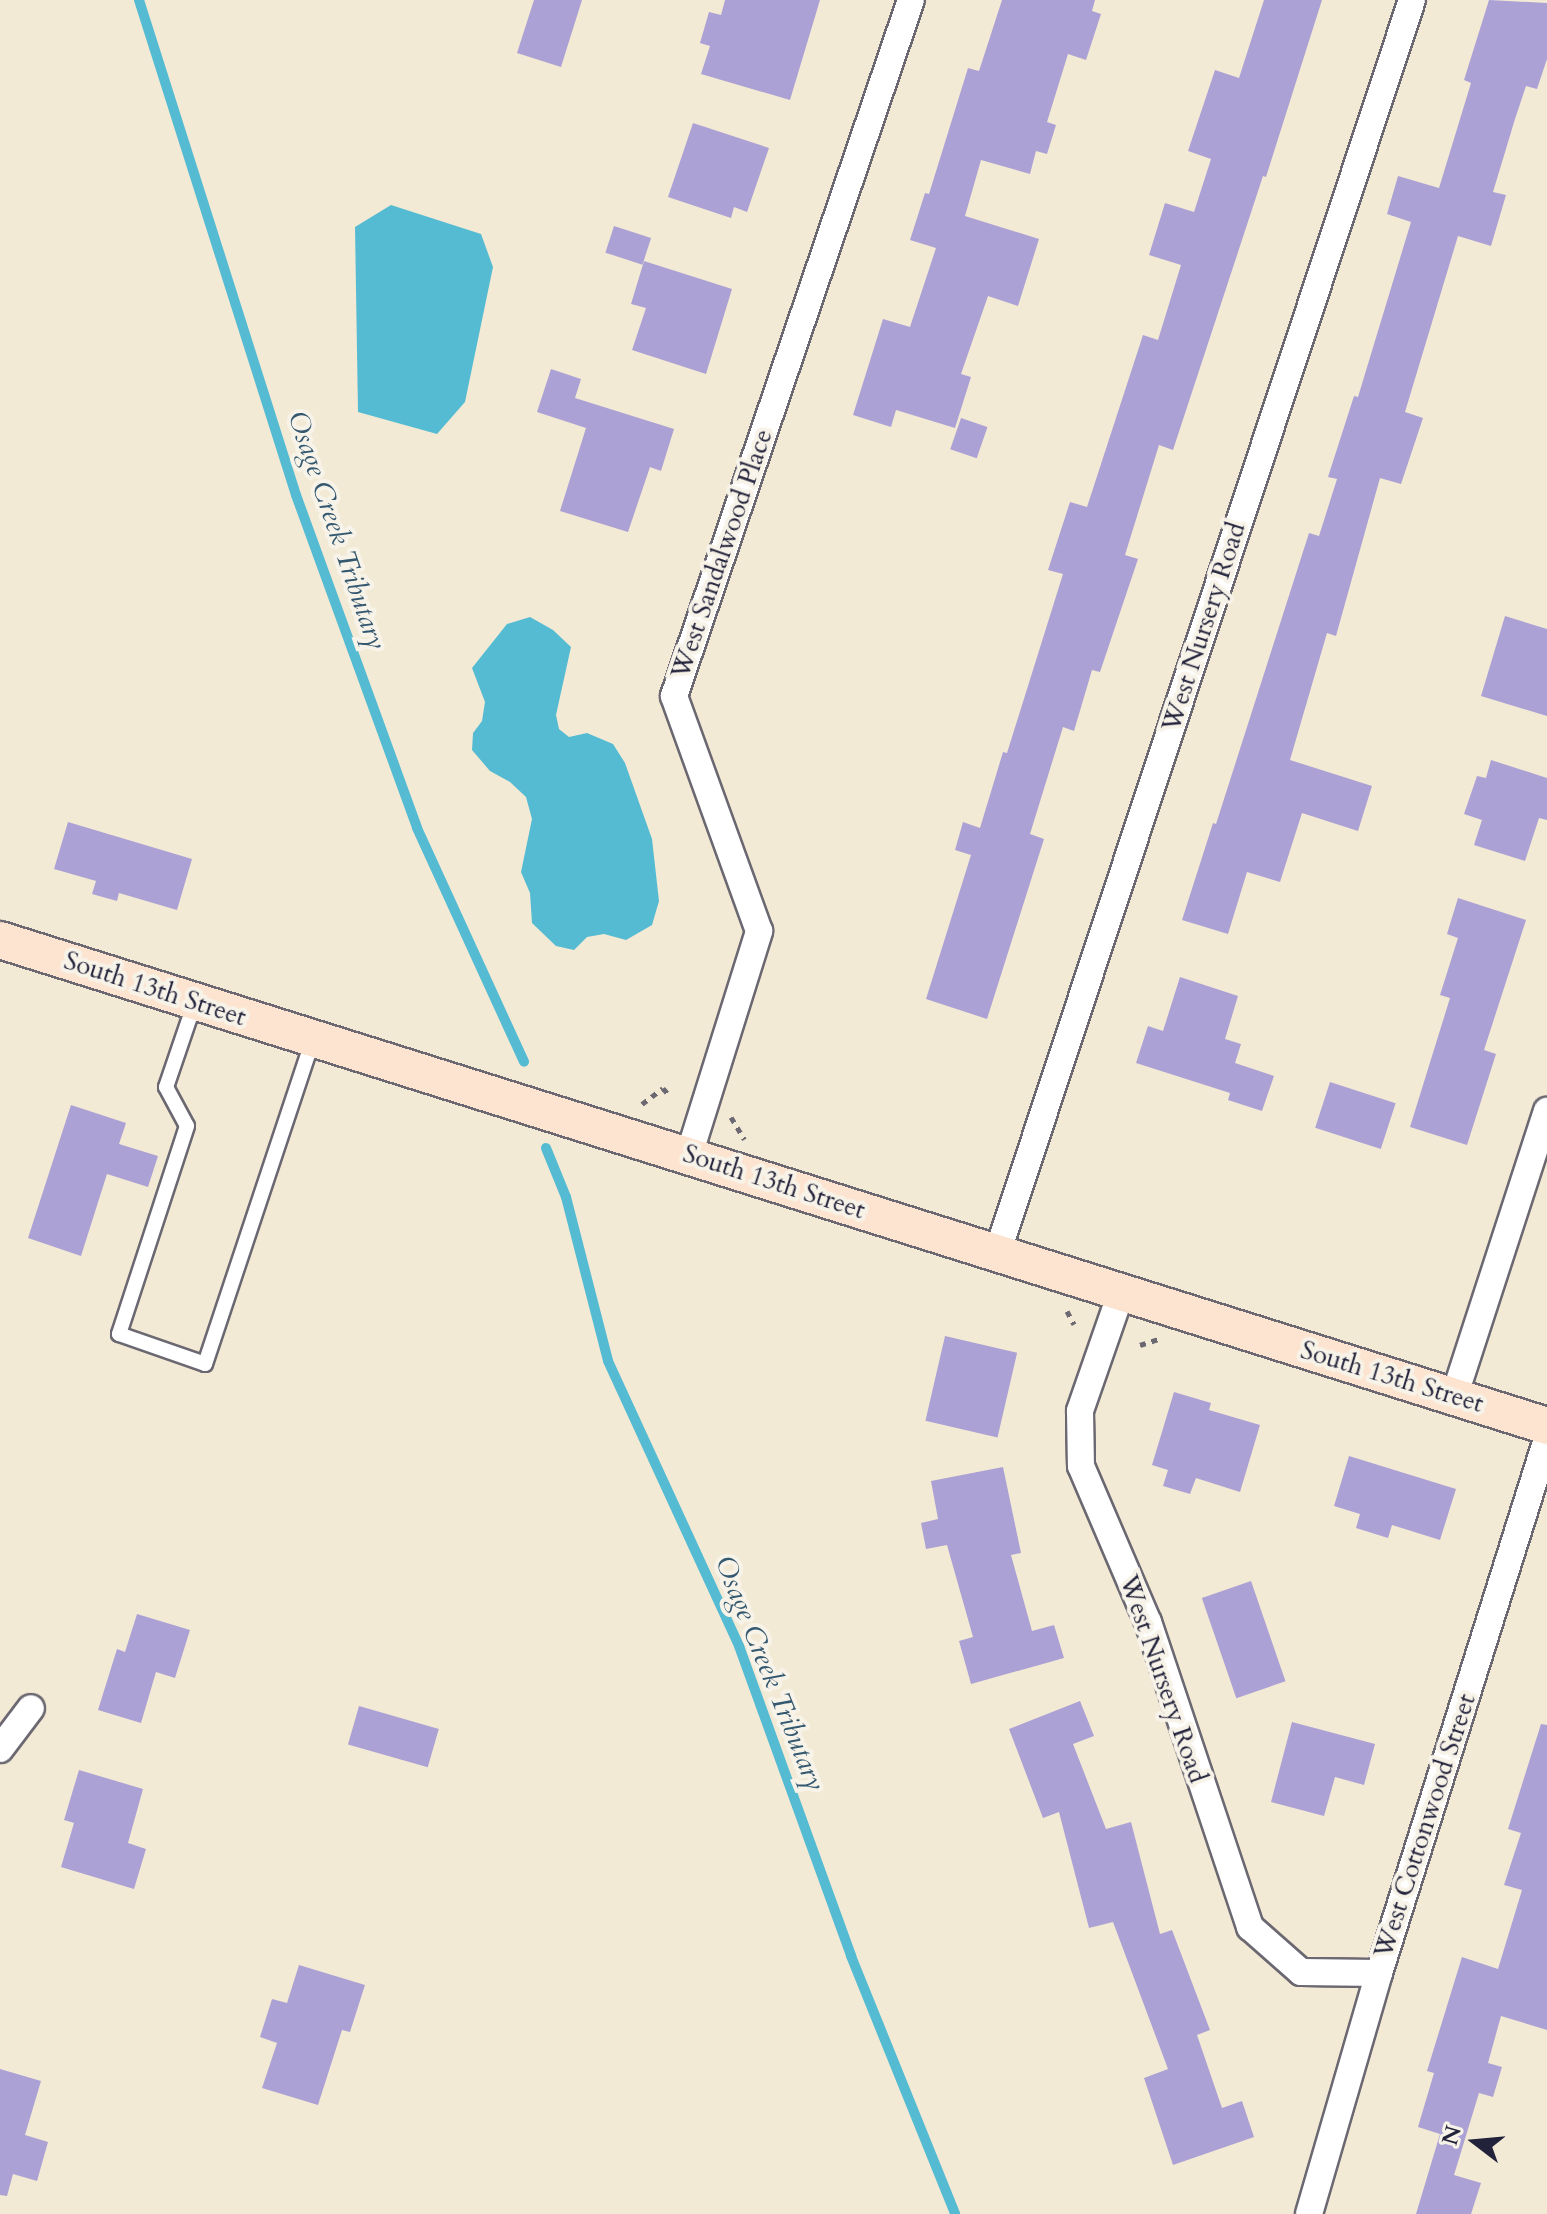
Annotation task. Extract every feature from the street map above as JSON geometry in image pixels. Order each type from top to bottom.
[{"type":"street","name":"West Sandalwood Place","points":[[689,1155],[759,931],[674,696],[911,0]]},
{"type":"street","name":"West Nursery Road","points":[[997,1254],[1412,0]]},
{"type":"street","name":"South 13th Street","points":[[0,940],[1547,1426]]},
{"type":"street","points":[[1454,1397],[1547,1111]]},
{"type":"street","name":"West Nursery Road","points":[[1121,1293],[1080,1411],[1081,1466],[1148,1622],[1250,1927],[1301,1972],[1379,1973]]},
{"type":"street","name":"West Cottonwood Street","points":[[1309,2214],[1379,1973],[1547,1439]]},
{"type":"street","points":[[0,1749],[31,1708]]},
{"type":"lane","points":[[195,1001],[166,1087],[187,1126],[119,1334],[205,1364],[313,1039]]},
{"type":"water","points":[[391,205],[481,234],[493,267],[465,402],[437,434],[358,412],[355,227]]},
{"type":"water","points":[[530,617],[553,630],[571,647],[556,715],[559,729],[569,737],[587,733],[613,744],[625,763],[652,839],[659,901],[652,925],[626,940],[604,934],[587,937],[574,950],[556,946],[532,923],[530,893],[521,872],[532,819],[526,797],[510,782],[490,771],[472,750],[473,733],[482,721],[485,702],[472,668],[507,624]]},
{"type":"building","points":[[534,0],[582,0],[561,67],[517,53]]},
{"type":"building","points":[[725,0],[820,0],[790,100],[701,74],[710,46],[700,43],[709,12],[721,15]]},
{"type":"building","points":[[1002,0],[1095,0],[1092,11],[1101,14],[1086,60],[1068,54],[1047,122],[1056,125],[1047,154],[1036,151],[1030,174],[981,160],[965,216],[1039,239],[1018,306],[988,296],[961,374],[971,377],[955,428],[896,410],[891,427],[853,415],[883,319],[910,327],[936,248],[910,240],[925,193],[929,194],[968,68],[979,71]]},
{"type":"building","points":[[1264,0],[1322,0],[1266,177],[1263,176],[1173,450],[1159,445],[1125,555],[1138,559],[1100,672],[1092,670],[1074,731],[1063,727],[1030,834],[1044,839],[987,1019],[926,999],[971,855],[955,850],[963,822],[980,828],[1003,752],[1007,753],[1063,574],[1048,570],[1070,502],[1087,507],[1143,335],[1158,340],[1181,265],[1149,255],[1165,203],[1194,212],[1211,159],[1188,151],[1215,70],[1239,78]]},
{"type":"building","points":[[1489,0],[1547,3],[1547,59],[1537,89],[1526,86],[1493,192],[1506,195],[1491,246],[1458,236],[1405,412],[1423,418],[1401,484],[1380,478],[1336,636],[1327,633],[1290,760],[1372,786],[1358,831],[1302,813],[1280,882],[1247,872],[1228,934],[1182,920],[1309,533],[1319,536],[1337,479],[1328,477],[1354,396],[1358,397],[1411,222],[1387,214],[1398,176],[1439,188],[1471,83],[1464,80]]},
{"type":"building","points":[[693,123],[769,148],[747,212],[734,207],[731,218],[668,197]]},
{"type":"building","points":[[614,226],[651,238],[642,265],[605,253]]},
{"type":"building","points":[[644,261],[732,289],[706,374],[632,350],[646,308],[631,304]]},
{"type":"building","points":[[551,369],[581,379],[575,398],[674,429],[661,471],[650,467],[628,532],[560,511],[586,428],[537,412]]},
{"type":"building","points":[[961,418],[987,427],[977,458],[950,449]]},
{"type":"building","points":[[1505,616],[1547,629],[1547,716],[1481,696]]},
{"type":"building","points":[[1491,760],[1547,778],[1547,820],[1539,818],[1525,861],[1474,845],[1482,820],[1464,814],[1477,776],[1486,778]]},
{"type":"building","points":[[68,822],[192,859],[177,910],[119,893],[117,901],[92,894],[96,881],[54,869]]},
{"type":"building","points":[[1458,898],[1526,920],[1484,1050],[1496,1054],[1467,1145],[1410,1127],[1450,998],[1440,995],[1458,938],[1447,934]]},
{"type":"building","points":[[1180,977],[1238,996],[1225,1039],[1241,1044],[1235,1063],[1274,1076],[1262,1111],[1228,1100],[1230,1093],[1136,1063],[1148,1026],[1163,1031]]},
{"type":"building","points":[[1330,1082],[1396,1103],[1381,1149],[1315,1128]]},
{"type":"building","points":[[71,1105],[126,1123],[119,1144],[158,1156],[148,1187],[107,1174],[81,1256],[28,1238]]},
{"type":"building","points":[[945,1336],[1017,1353],[998,1437],[925,1421]]},
{"type":"building","points":[[1174,1392],[1211,1403],[1209,1410],[1260,1425],[1240,1492],[1196,1478],[1190,1494],[1163,1486],[1168,1470],[1152,1465]]},
{"type":"building","points":[[1349,1456],[1456,1489],[1440,1540],[1392,1525],[1388,1538],[1356,1528],[1360,1514],[1334,1506]]},
{"type":"building","points":[[1003,1467],[1021,1553],[1011,1555],[1032,1631],[1054,1625],[1064,1658],[971,1684],[959,1641],[973,1637],[947,1545],[926,1549],[921,1523],[938,1519],[931,1481]]},
{"type":"building","points":[[1251,1581],[1286,1681],[1236,1698],[1202,1598]]},
{"type":"building","points":[[137,1614],[190,1630],[175,1678],[156,1672],[141,1723],[98,1710],[117,1649],[125,1652]]},
{"type":"building","points":[[1080,1701],[1094,1736],[1073,1744],[1106,1829],[1131,1822],[1160,1934],[1172,1930],[1210,2030],[1197,2035],[1222,2108],[1242,2101],[1254,2137],[1173,2165],[1144,2078],[1168,2069],[1113,1922],[1089,1928],[1059,1812],[1043,1818],[1009,1729]]},
{"type":"building","points":[[359,1706],[439,1729],[428,1767],[348,1744]]},
{"type":"building","points":[[1292,1722],[1375,1744],[1364,1785],[1335,1777],[1324,1816],[1271,1802]]},
{"type":"building","points":[[1541,1724],[1547,1725],[1547,2030],[1501,2016],[1488,2063],[1502,2067],[1493,2097],[1479,2093],[1454,2175],[1481,2183],[1471,2214],[1416,2214],[1440,2134],[1418,2127],[1434,2073],[1427,2071],[1462,1957],[1498,1969],[1522,1890],[1504,1885],[1521,1833],[1508,1829]]},
{"type":"building","points":[[79,1770],[143,1789],[128,1843],[146,1849],[134,1889],[61,1867],[74,1823],[64,1820]]},
{"type":"building","points":[[299,1965],[365,1985],[350,2032],[342,2030],[318,2105],[262,2088],[277,2043],[260,2037],[272,1999],[287,2003]]},
{"type":"building","points":[[0,2069],[41,2081],[25,2135],[48,2142],[37,2181],[13,2174],[7,2196],[0,2195]]},
{"type":"waterway","name":"Osage Creek Tributary","points":[[139,0],[296,495],[417,828],[524,1062]]},
{"type":"waterway","name":"Osage Creek Tributary","points":[[546,1148],[566,1197],[608,1361],[739,1646],[851,1956],[955,2214]]}]
